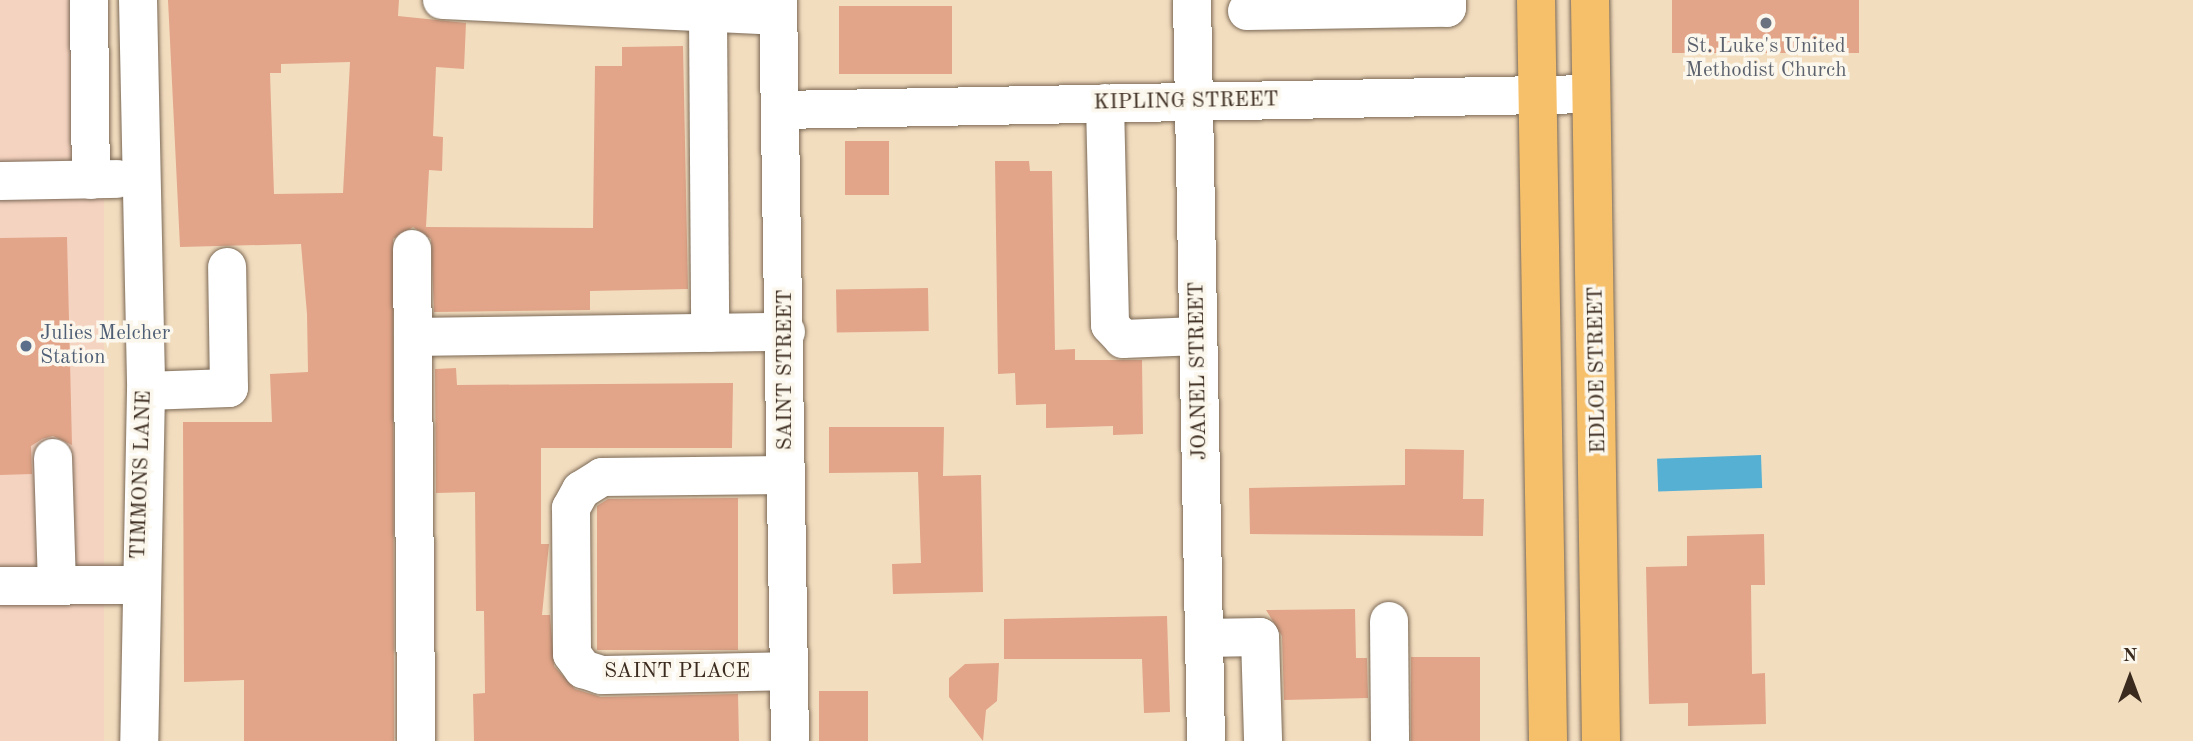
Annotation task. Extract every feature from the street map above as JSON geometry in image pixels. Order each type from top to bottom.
[{"type":"main road","points":[[1536,0],[1548,741]]},
{"type":"main road","name":"EDLOE STREET","points":[[1591,0],[1599,397],[1601,741]]},
{"type":"main road","points":[[1544,398],[1599,397]]},
{"type":"street","points":[[89,0],[92,180]]},
{"type":"street","name":"TIMMONS LANE","points":[[138,0],[146,391],[138,585],[139,741]]},
{"type":"street","points":[[442,0],[708,17],[778,8]]},
{"type":"street","name":"JOANEL STREET","points":[[1192,0],[1206,741]]},
{"type":"street","points":[[1247,11],[1447,8],[1447,0]]},
{"type":"street","name":"SAINT STREET","points":[[778,8],[786,332],[790,741]]},
{"type":"street","points":[[708,17],[710,333]]},
{"type":"street","name":"KIPLING STREET","points":[[781,110],[1591,94]]},
{"type":"street","points":[[1105,103],[1110,325],[1123,338],[1198,336]]},
{"type":"street","points":[[0,181],[141,179]]},
{"type":"street","points":[[412,249],[416,741]]},
{"type":"street","points":[[146,391],[229,388],[227,267]]},
{"type":"street","points":[[413,337],[786,332]]},
{"type":"street","points":[[53,458],[57,586]]},
{"type":"street","name":"SAINT PLACE","points":[[786,475],[601,477],[581,489],[570,508],[572,640],[583,669],[601,675],[789,671]]},
{"type":"street","points":[[0,586],[138,585]]},
{"type":"street","points":[[1388,621],[1390,741]]},
{"type":"street","points":[[1204,638],[1260,637],[1263,741]]},
{"type":"shaded area","points":[[0,0],[104,0],[104,741],[0,741]]},
{"type":"water","points":[[1761,455],[1762,488],[1658,492],[1657,459]]},
{"type":"building","points":[[168,0],[399,0],[398,16],[466,23],[464,69],[436,67],[433,136],[443,137],[442,171],[429,170],[426,227],[593,228],[595,66],[622,66],[622,47],[683,46],[688,289],[590,291],[590,310],[434,312],[431,239],[413,227],[393,239],[394,741],[244,741],[244,680],[184,682],[183,422],[272,422],[270,374],[308,372],[307,314],[301,244],[180,247]],"holes":[[[350,62],[343,193],[274,194],[270,73],[281,73],[281,64]]]},
{"type":"building","name":"St. Luke's United Methodist Church","points":[[1672,0],[1859,0],[1859,53],[1672,53]]},
{"type":"building","points":[[839,6],[952,6],[952,74],[839,74]]},
{"type":"building","points":[[845,141],[889,141],[889,195],[845,195]]},
{"type":"building","points":[[995,161],[1029,161],[1030,171],[1052,171],[1055,350],[1075,349],[1075,360],[1142,360],[1143,434],[1113,435],[1113,426],[1046,428],[1046,404],[1016,405],[1015,373],[998,374]]},
{"type":"building","name":"Julies Melcher Station","points":[[67,237],[72,445],[53,436],[42,439],[31,446],[32,474],[0,475],[0,238]]},
{"type":"building","points":[[928,288],[929,331],[837,333],[836,290]]},
{"type":"building","points":[[456,368],[457,385],[733,383],[732,448],[541,448],[541,544],[549,544],[542,615],[550,615],[554,666],[575,689],[601,697],[738,694],[739,741],[474,741],[473,694],[485,693],[484,611],[476,611],[475,492],[436,493],[435,369]]},
{"type":"building","points":[[829,427],[944,427],[943,476],[981,475],[983,592],[893,594],[892,564],[921,563],[918,472],[829,473]]},
{"type":"building","points":[[1405,449],[1464,450],[1463,499],[1484,499],[1483,536],[1250,534],[1249,488],[1405,485]]},
{"type":"building","points":[[738,498],[738,650],[597,650],[597,506],[608,499]]},
{"type":"building","points":[[1764,534],[1765,585],[1751,585],[1752,674],[1765,673],[1766,724],[1688,726],[1688,703],[1649,704],[1646,567],[1687,566],[1687,536]]},
{"type":"building","points":[[1355,609],[1356,658],[1367,658],[1368,698],[1284,700],[1282,636],[1266,610]]},
{"type":"building","points":[[1167,616],[1170,712],[1144,713],[1142,659],[1004,659],[1004,619]]},
{"type":"building","points":[[1411,657],[1480,657],[1480,741],[1411,741]]},
{"type":"building","points":[[999,663],[997,701],[986,710],[983,741],[949,697],[949,678],[965,664]]},
{"type":"building","points":[[819,691],[868,691],[868,741],[819,741]]},
{"type":"place","name":"St. Luke's United Methodist Church","points":[[1766,23]]},
{"type":"place","name":"Julies Melcher Station","points":[[26,346]]}]
